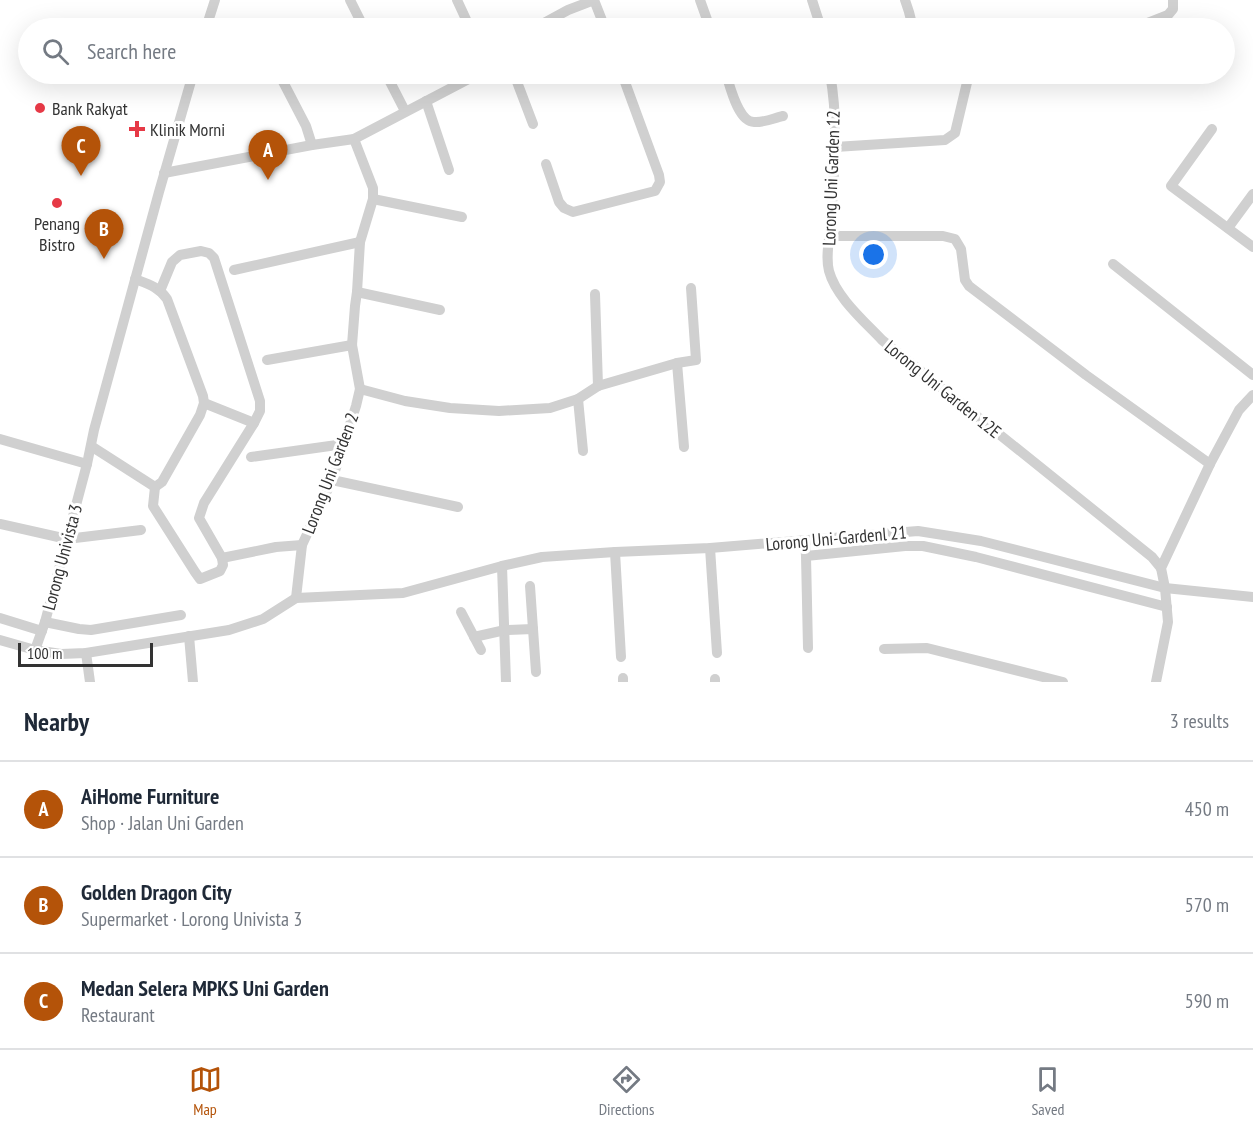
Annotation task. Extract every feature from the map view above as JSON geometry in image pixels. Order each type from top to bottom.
[{"type":"street","points":[[209,18],[215,0]]},
{"type":"street","points":[[350,0],[359,18]]},
{"type":"street","points":[[457,0],[465,18]]},
{"type":"street","points":[[549,18],[565,5],[594,0],[601,18]]},
{"type":"street","points":[[700,0],[706,18]]},
{"type":"street","points":[[812,0],[818,18]]},
{"type":"street","points":[[905,0],[911,18]]},
{"type":"street","points":[[1160,18],[1168,15],[1173,9],[1173,0]]},
{"type":"street","name":"Lorong Univista 3","points":[[35,650],[190,84]]},
{"type":"street","points":[[284,84],[306,126],[312,145]]},
{"type":"street","points":[[391,84],[405,111]]},
{"type":"street","points":[[164,174],[354,139],[459,84]]},
{"type":"street","points":[[518,84],[533,124]]},
{"type":"street","points":[[546,164],[559,202],[564,208],[573,212],[655,191],[660,182],[659,175],[626,84]]},
{"type":"street","points":[[730,84],[744,119],[752,123],[783,116]]},
{"type":"street","name":"Lorong Uni Garden 12","points":[[831,84],[835,147],[828,270],[834,282]]},
{"type":"street","points":[[835,147],[945,140],[955,133],[967,84]]},
{"type":"street","points":[[426,101],[449,170]]},
{"type":"street","points":[[1212,129],[1171,186],[1253,247]]},
{"type":"street","points":[[354,139],[373,188],[373,199],[462,217]]},
{"type":"street","points":[[1227,228],[1253,194]]},
{"type":"street","name":"Lorong Uni Garden 2","points":[[296,598],[302,545],[332,480],[357,406],[360,389],[352,345],[355,306],[360,242],[373,199]]},
{"type":"street","points":[[831,236],[943,236],[955,239],[961,249],[965,280],[969,286],[1086,375],[1210,464]]},
{"type":"street","points":[[234,270],[360,242]]},
{"type":"street","points":[[155,487],[153,506],[200,579],[220,571],[223,565],[222,558],[199,518],[204,503],[254,423],[260,411],[260,401],[214,258],[209,253],[201,251],[180,255],[172,262],[160,291]]},
{"type":"street","points":[[1113,264],[1253,375]]},
{"type":"street","points":[[135,279],[156,286],[167,299],[204,403],[200,415],[162,483],[155,487]]},
{"type":"street","name":"Lorong Uni Garden 12E","points":[[834,282],[853,310],[882,340],[1152,557],[1161,568]]},
{"type":"street","points":[[360,389],[450,408],[499,411],[550,408],[578,399],[598,386],[677,363],[696,360],[691,288]]},
{"type":"street","points":[[357,292],[440,310]]},
{"type":"street","points":[[595,294],[598,386]]},
{"type":"street","points":[[267,360],[352,345]]},
{"type":"street","points":[[677,363],[684,447]]},
{"type":"street","points":[[1156,682],[1168,622],[1161,568],[1210,464],[1239,410],[1253,395]]},
{"type":"street","points":[[578,399],[583,451]]},
{"type":"street","points":[[204,403],[254,423]]},
{"type":"street","points":[[0,439],[87,464]]},
{"type":"street","points":[[251,457],[344,444]]},
{"type":"street","points":[[92,446],[155,487]]},
{"type":"street","points":[[332,480],[458,507]]},
{"type":"street","points":[[0,524],[67,539],[141,530]]},
{"type":"street","name":"Lorong Uni-Gardenl 21","points":[[296,598],[403,593],[542,557],[710,548],[918,531],[981,541],[1165,588],[1253,597]]},
{"type":"street","points":[[805,540],[808,648]]},
{"type":"street","points":[[976,556],[981,541]]},
{"type":"street","points":[[222,558],[302,545]]},
{"type":"street","points":[[806,556],[905,546],[931,548],[976,556],[1167,607]]},
{"type":"street","points":[[710,548],[717,653]]},
{"type":"street","points":[[615,552],[621,657]]},
{"type":"street","points":[[502,566],[506,682]]},
{"type":"street","points":[[530,586],[536,672]]},
{"type":"street","points":[[0,640],[35,650],[61,654],[86,653],[229,630],[262,619],[296,598]]},
{"type":"street","points":[[460,612],[481,650]]},
{"type":"street","points":[[0,618],[43,627],[91,630],[181,615]]},
{"type":"street","points":[[474,638],[505,630],[533,629]]},
{"type":"street","points":[[189,636],[193,682]]},
{"type":"street","points":[[884,649],[927,648],[1063,682]]},
{"type":"street","points":[[86,653],[90,682]]},
{"type":"place","name":"Bank Rakyat","points":[[40,108]]},
{"type":"place","name":"Klinik Morni","points":[[137,129]]},
{"type":"place","name":"Medan Selera MPKS Uni Garden","points":[[81,176]]},
{"type":"place","name":"AiHome Furniture","points":[[268,180]]},
{"type":"place","name":"Penang Bistro","points":[[57,203]]},
{"type":"place","name":"Golden Dragon City","points":[[104,259]]}]
